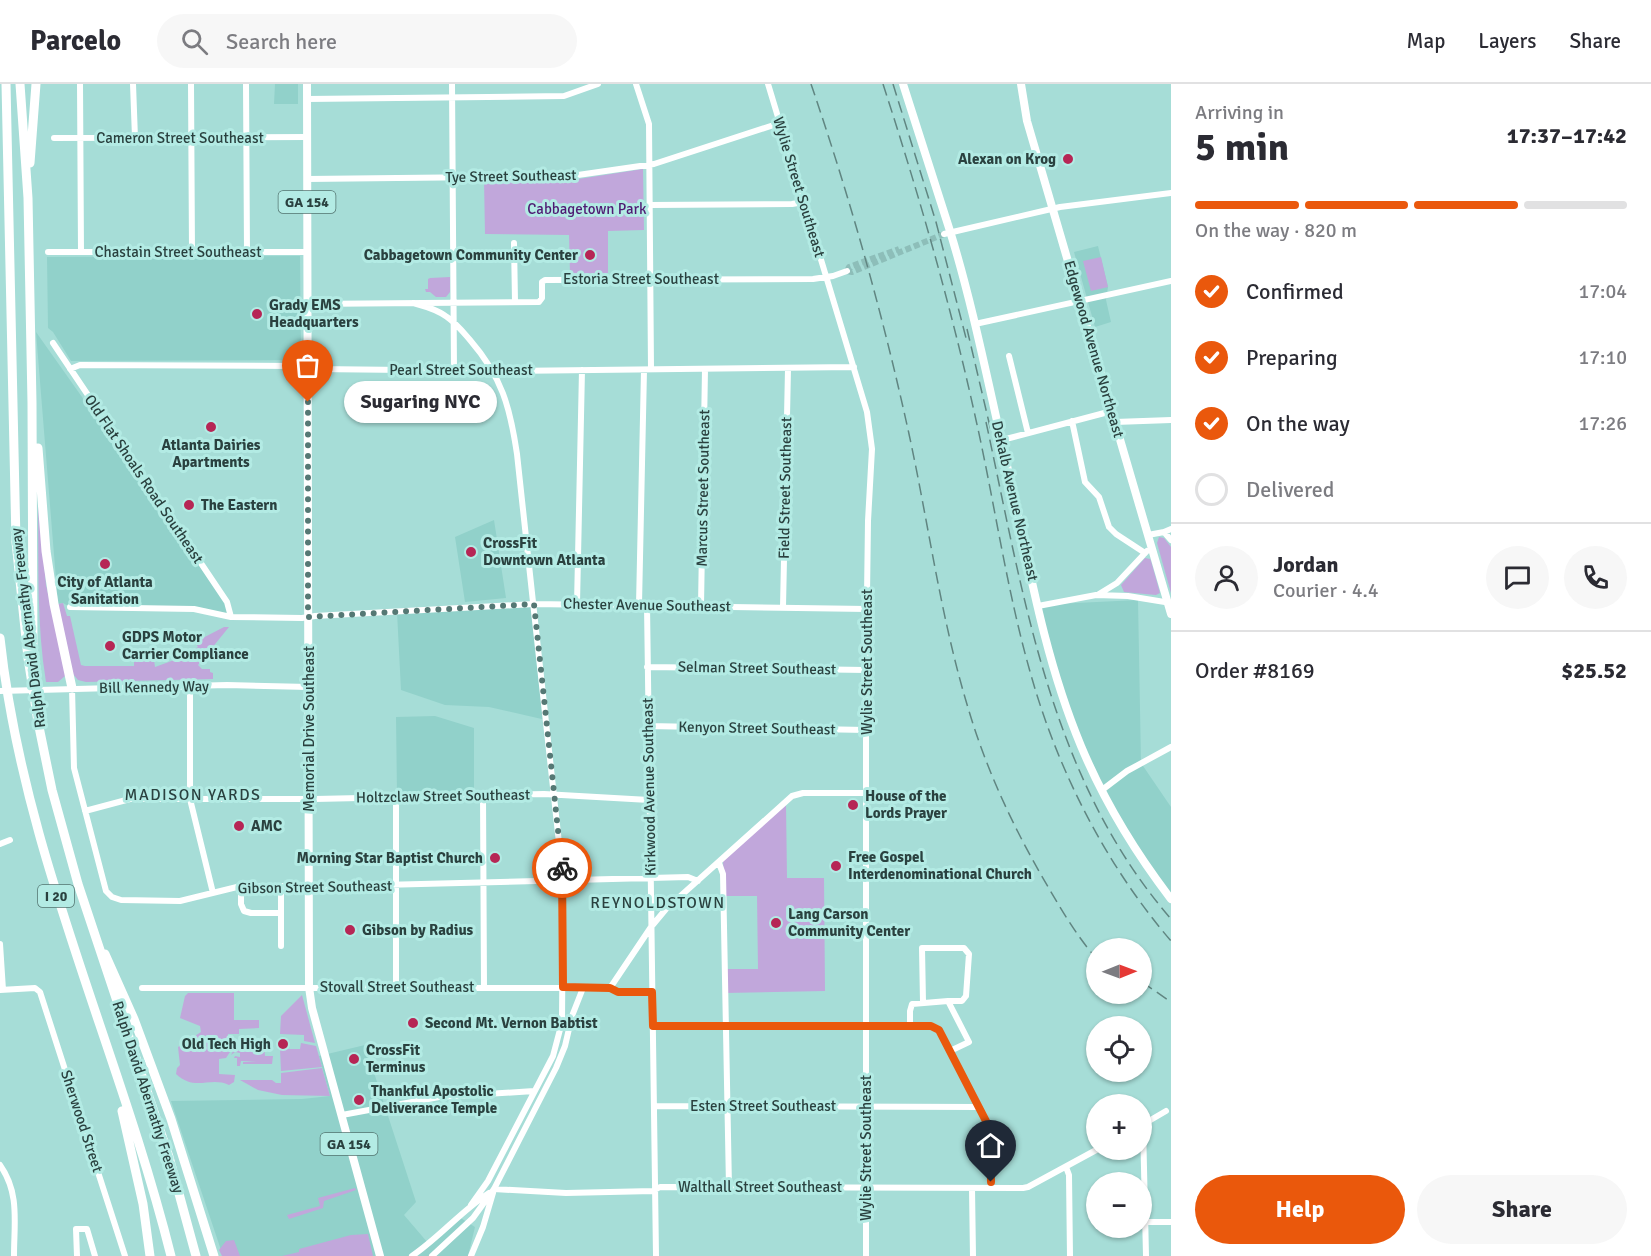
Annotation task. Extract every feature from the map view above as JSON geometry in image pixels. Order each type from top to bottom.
[{"type":"highway","name":"Ralph David Abernathy Freeway","points":[[6,84],[16,542],[27,648],[38,722],[64,836],[169,1157],[196,1256]]},
{"type":"highway","points":[[20,84],[28,198],[32,403],[32,615],[38,722]]},
{"type":"highway","points":[[28,198],[36,84]]},
{"type":"highway","points":[[32,403],[54,604],[72,688]]},
{"type":"highway","name":"Ralph David Abernathy Freeway","points":[[0,638],[14,734],[25,785],[55,893],[153,1189],[171,1256]]},
{"type":"highway","points":[[0,683],[14,734]]},
{"type":"highway","points":[[95,936],[115,972],[134,1018],[188,1170],[214,1256]]},
{"type":"highway","points":[[110,1056],[143,1204],[150,1256]]},
{"type":"main road","name":"Memorial Drive Southeast","points":[[307,84],[309,987],[312,1008],[380,1256]]},
{"type":"main road","name":"DeKalb Avenue Northeast","points":[[903,84],[975,324],[1038,606],[1066,704],[1081,746],[1102,790],[1135,847],[1171,898]]},
{"type":"main road","name":"Edgewood Avenue Northeast","points":[[1022,84],[1027,121],[1148,535],[1149,551],[1170,603],[1171,614]]},
{"type":"street","points":[[80,84],[81,252]]},
{"type":"street","points":[[134,84],[135,138]]},
{"type":"street","points":[[191,84],[192,252]]},
{"type":"street","points":[[246,84],[247,252]]},
{"type":"street","points":[[452,84],[454,370]]},
{"type":"street","points":[[307,99],[564,96],[598,84]]},
{"type":"street","points":[[636,84],[649,124],[651,279],[639,605]]},
{"type":"street","name":"Wylie Street Southeast","points":[[768,84],[854,367],[872,439],[868,520],[866,670],[866,1256]]},
{"type":"street","name":"Tye Street Southeast","points":[[307,180],[572,176],[650,165],[780,123]]},
{"type":"street","name":"Cameron Street Southeast","points":[[54,138],[307,137]]},
{"type":"street","points":[[947,232],[1053,209],[1171,193]]},
{"type":"street","points":[[650,205],[804,202]]},
{"type":"street","points":[[514,243],[514,302]]},
{"type":"street","name":"Chastain Street Southeast","points":[[48,252],[307,252]]},
{"type":"street","name":"Estoria Street Southeast","points":[[307,304],[540,301],[542,282],[545,280],[813,279],[827,278],[847,271]]},
{"type":"street","points":[[975,324],[1171,281]]},
{"type":"street","points":[[413,303],[436,310],[454,323],[477,349],[492,370],[505,395],[513,421],[563,880],[562,1022],[565,1046]]},
{"type":"street","name":"Old Flat Shoals Road Southeast","points":[[53,343],[227,602],[231,617]]},
{"type":"street","points":[[1009,356],[1028,433]]},
{"type":"street","name":"Pearl Street Southeast","points":[[70,369],[80,365],[299,366],[454,370],[854,367]]},
{"type":"street","name":"Marcus Street Southeast","points":[[701,606],[705,369]]},
{"type":"street","name":"Field Street Southeast","points":[[783,607],[788,369]]},
{"type":"street","points":[[577,604],[582,370]]},
{"type":"street","points":[[1002,440],[1112,411]]},
{"type":"street","points":[[1115,422],[1171,420]]},
{"type":"street","points":[[1072,421],[1085,482],[1099,497],[1109,527],[1116,534],[1149,551],[1117,583],[1096,595]]},
{"type":"street","points":[[1148,535],[1171,529]]},
{"type":"street","points":[[1164,532],[1171,540]]},
{"type":"street","points":[[1038,606],[1096,595],[1128,596],[1170,603]]},
{"type":"street","name":"Chester Avenue Southeast","points":[[70,607],[194,609],[231,617],[308,617],[534,604],[867,609]]},
{"type":"street","name":"Kirkwood Avenue Southeast","points":[[647,605],[656,1256]]},
{"type":"street","name":"Selman Street Southeast","points":[[647,667],[866,670]]},
{"type":"street","points":[[190,686],[190,799],[213,893]]},
{"type":"street","name":"Bill Kennedy Way","points":[[0,691],[190,686],[309,687]]},
{"type":"street","name":"Gibson Street Southeast","points":[[72,688],[74,768],[106,891],[112,897],[122,900],[180,901],[241,886],[396,885],[688,876],[698,881]]},
{"type":"street","name":"Kenyon Street Southeast","points":[[648,726],[866,730]]},
{"type":"street","points":[[1102,790],[1127,771],[1171,747]]},
{"type":"street","points":[[610,988],[651,927],[666,909],[792,796],[803,793],[866,793]]},
{"type":"street","name":"Holtzclaw Street Southeast","points":[[85,811],[130,799],[309,799],[554,794],[649,800]]},
{"type":"street","points":[[483,795],[484,987]]},
{"type":"street","points":[[396,797],[396,987]]},
{"type":"street","points":[[0,844],[10,840]]},
{"type":"street","points":[[719,863],[723,874],[729,1187]]},
{"type":"street","points":[[241,886],[241,904],[244,911],[281,913]]},
{"type":"street","points":[[281,886],[281,946]]},
{"type":"street","points":[[0,944],[1,990]]},
{"type":"street","points":[[910,1026],[912,1004],[962,1001],[966,996],[969,954],[964,948],[922,948],[923,1002]]},
{"type":"street","name":"Stovall Street Southeast","points":[[142,988],[563,987],[610,988],[618,992],[652,992]]},
{"type":"street","name":"Sherwood Street","points":[[1,990],[35,988],[40,992],[125,1256]]},
{"type":"street","points":[[471,1256],[487,1216],[494,1189],[556,1068],[583,988]]},
{"type":"street","points":[[948,1001],[969,1042],[950,1051]]},
{"type":"street","points":[[412,1256],[471,1205],[488,1180],[554,1056],[562,1022]]},
{"type":"street","points":[[653,1026],[931,1026],[939,1030],[990,1132],[991,1188]]},
{"type":"street","points":[[342,1115],[439,1097],[534,1091]]},
{"type":"street","name":"Esten Street Southeast","points":[[655,1106],[979,1107]]},
{"type":"street","points":[[1152,1119],[1166,1111]]},
{"type":"street","name":"Walthall Street Southeast","points":[[494,1189],[566,1193],[653,1191],[660,1187],[1028,1187],[1086,1156]]},
{"type":"street","points":[[0,1165],[7,1174],[14,1192],[14,1256]]},
{"type":"street","points":[[1066,1167],[1069,1175],[1070,1256]]},
{"type":"street","points":[[487,1216],[488,1180]]},
{"type":"street","points":[[972,1188],[973,1256]]},
{"type":"street","points":[[471,1205],[494,1189]]},
{"type":"street","points":[[432,1256],[473,1218],[486,1196]]},
{"type":"street","points":[[473,1218],[481,1221],[483,1227]]},
{"type":"street","points":[[1152,1222],[1171,1222]]},
{"type":"street","points":[[77,1256],[76,1229],[87,1229],[95,1256]]},
{"type":"street","points":[[1145,1238],[1146,1256]]},
{"type":"shaded area","points":[[275,84],[298,84],[298,104],[274,104]]},
{"type":"shaded area","points":[[1098,246],[1108,287],[1106,300],[1111,322],[1095,327],[1074,252]]},
{"type":"shaded area","points":[[300,256],[301,360],[71,361],[53,332],[48,328],[47,257]]},
{"type":"shaded area","points":[[36,332],[227,602],[231,617],[207,611],[70,607],[63,603],[58,604]]},
{"type":"shaded area","points":[[494,520],[506,598],[465,602],[455,537]]},
{"type":"shaded area","points":[[1138,600],[1141,763],[1171,807],[1171,900],[1152,878],[1083,752],[1035,605]]},
{"type":"shaded area","points":[[533,605],[546,720],[489,707],[445,705],[401,690],[397,612]]},
{"type":"shaded area","points":[[435,716],[474,728],[474,791],[397,794],[396,717]]},
{"type":"shaded area","points":[[365,1045],[416,1202],[404,1215],[428,1243],[459,1217],[475,1227],[468,1256],[223,1256],[171,1101],[302,1099],[330,1096],[319,1056]]},
{"type":"green space","name":"Cabbagetown Park","points":[[643,169],[644,230],[608,231],[608,273],[570,274],[569,235],[485,234],[484,180],[572,180]]},
{"type":"green space","points":[[1101,257],[1108,287],[1091,291],[1083,261]]},
{"type":"green space","points":[[450,277],[450,292],[446,297],[436,297],[426,292],[428,279]]},
{"type":"green space","points":[[38,496],[46,585],[66,670],[65,676],[58,682],[46,682],[43,659],[39,589]]},
{"type":"green space","points":[[1159,537],[1164,538],[1171,547],[1171,593],[1157,543]]},
{"type":"green space","points":[[1145,558],[1151,561],[1160,593],[1156,595],[1124,592],[1121,585]]},
{"type":"green space","points":[[63,603],[67,616],[70,616],[81,665],[85,666],[134,666],[134,661],[154,660],[155,667],[177,659],[198,647],[195,642],[224,627],[229,627],[198,665],[202,669],[210,669],[213,679],[86,682],[78,680],[73,674],[58,604]]},
{"type":"green space","points":[[786,805],[787,878],[824,878],[825,991],[724,993],[724,969],[758,969],[757,896],[724,896],[723,858]]},
{"type":"green space","points":[[188,993],[234,993],[234,1020],[259,1020],[259,1028],[239,1029],[239,1034],[228,1034],[228,1049],[232,1049],[226,1058],[219,1059],[219,1074],[235,1075],[234,1082],[229,1085],[215,1082],[190,1082],[176,1074],[180,1065],[178,1047],[201,1032],[200,1026],[180,1018],[185,996]]},
{"type":"green space","points":[[302,995],[315,1043],[304,1041],[304,1035],[280,1034],[281,1016]]},
{"type":"green space","points":[[301,1043],[316,1046],[322,1067],[281,1071],[280,1049],[300,1049]]},
{"type":"green space","points":[[264,1045],[265,1056],[273,1056],[272,1064],[243,1064],[243,1062],[256,1061],[241,1061],[240,1066],[237,1066],[237,1058],[234,1058],[235,1056],[240,1057],[240,1053],[235,1052],[231,1055],[234,1049],[253,1048],[254,1051],[263,1051]]},
{"type":"green space","points":[[322,1068],[330,1096],[282,1095],[258,1090],[240,1080],[272,1080],[281,1083],[281,1073]]},
{"type":"green space","points":[[355,1188],[356,1190],[324,1201],[323,1208],[289,1219],[287,1215],[320,1206],[318,1198]]},
{"type":"green space","points":[[368,1234],[373,1256],[282,1256],[351,1235]]},
{"type":"green space","points":[[234,1240],[240,1256],[222,1256],[219,1250],[226,1241]]},
{"type":"tunnel","points":[[847,271],[852,272],[944,234]]},
{"type":"tunnel","points":[[847,271],[849,267],[899,249]]},
{"type":"railway","points":[[811,84],[877,301],[909,434],[959,677],[976,732],[1000,794],[1029,854],[1066,917],[1086,946]]},
{"type":"railway","points":[[883,84],[922,209],[956,335],[983,452],[1015,612],[1042,711],[1070,781],[1105,849],[1147,912],[1171,941]]},
{"type":"railway","points":[[893,84],[936,222],[966,338]]},
{"type":"railway","points":[[967,329],[991,431]]},
{"type":"railway","points":[[986,422],[1029,619],[1047,684],[1069,746],[1096,807],[1130,865],[1171,919]]},
{"type":"railway","points":[[1152,989],[1171,1002]]},
{"type":"way so far","points":[[308,402],[308,617],[534,604],[562,868]]},
{"type":"place","name":"Alexan on Krog","points":[[1068,159]]},
{"type":"place","name":"Cabbagetown Community Center","points":[[590,255]]},
{"type":"place","name":"Grady EMS Headquarters","points":[[257,314]]},
{"type":"place","name":"Sugaring NYC","points":[[308,402]]},
{"type":"place","name":"Atlanta Dairies Apartments","points":[[211,427]]},
{"type":"place","name":"The Eastern","points":[[189,505]]},
{"type":"place","name":"CrossFit Downtown Atlanta","points":[[471,552]]},
{"type":"place","name":"City of Atlanta Sanitation","points":[[105,564]]},
{"type":"place","name":"GDPS Motor Carrier Compliance","points":[[110,646]]},
{"type":"place","name":"House of the Lords Prayer","points":[[853,805]]},
{"type":"place","name":"AMC","points":[[239,826]]},
{"type":"place","name":"Morning Star Baptist Church","points":[[495,858]]},
{"type":"place","name":"Free Gospel Interdenominational Church","points":[[836,866]]},
{"type":"place","name":"Lang Carson Community Center","points":[[776,923]]},
{"type":"place","name":"Gibson by Radius","points":[[350,930]]},
{"type":"place","name":"Second Mt. Vernon Babtist","points":[[413,1023]]},
{"type":"place","name":"Old Tech High","points":[[283,1044]]},
{"type":"place","name":"CrossFit Terminus","points":[[354,1059]]},
{"type":"place","name":"Thankful Apostolic Deliverance Temple","points":[[359,1100]]},
{"type":"district","name":"MADISON YARDS","points":[[193,795]]},
{"type":"district","name":"REYNOLDSTOWN","points":[[658,903]]},
{"type":"route","points":[[562,868],[563,987],[610,988],[618,992],[652,992],[653,1026],[931,1026],[939,1030],[988,1125],[991,1182]]}]
